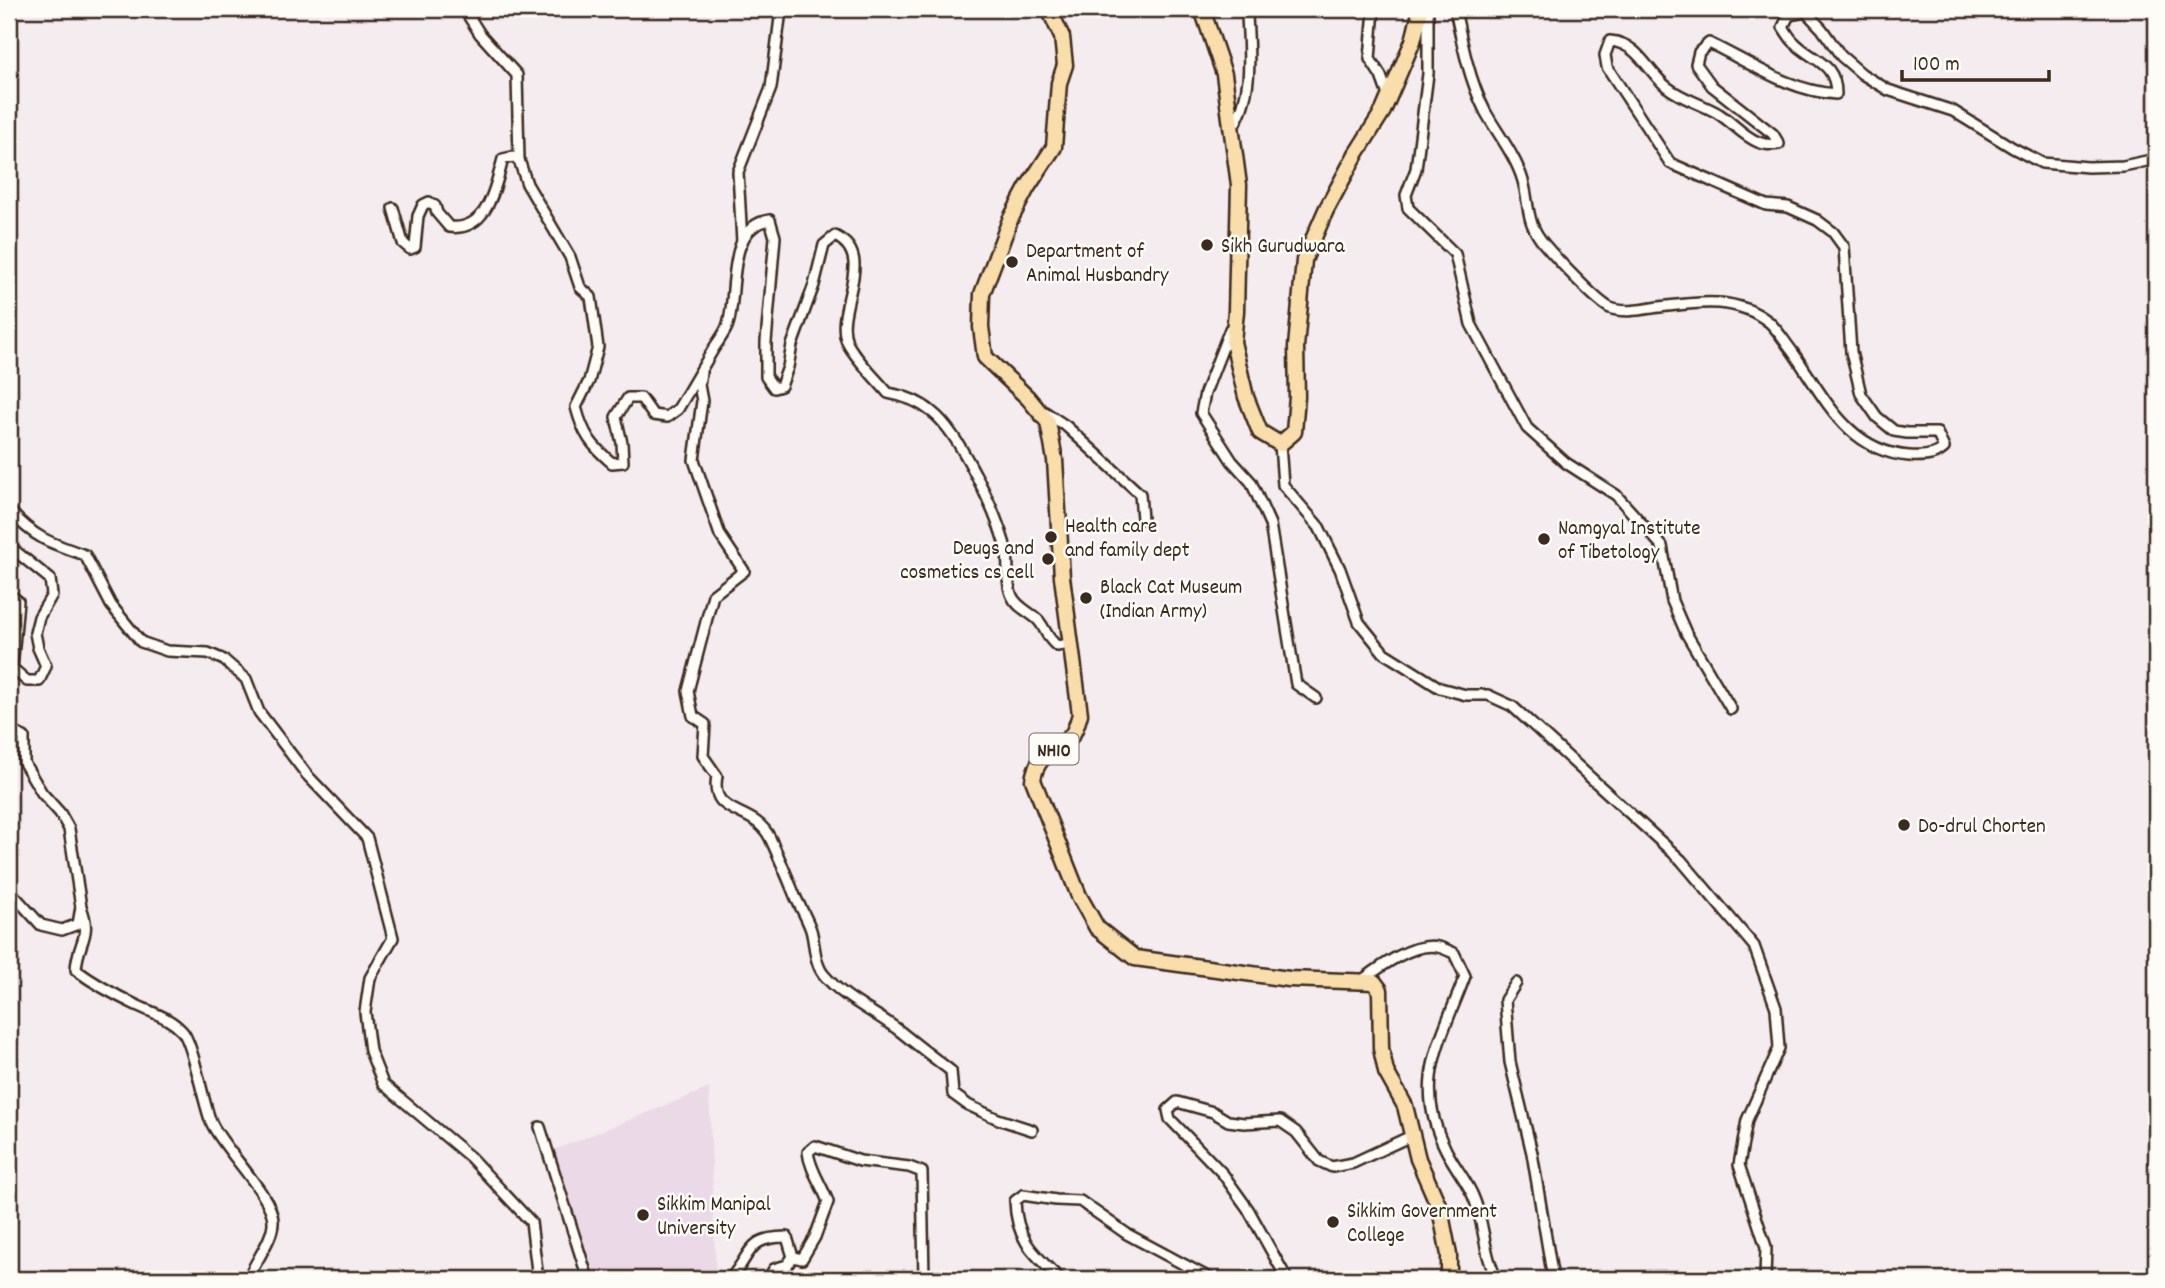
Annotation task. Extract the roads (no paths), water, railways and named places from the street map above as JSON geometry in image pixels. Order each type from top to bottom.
[{"type":"main road","name":"NH10","points":[[1049,9],[1062,37],[1065,65],[1059,83],[1054,147],[1010,220],[982,294],[981,327],[985,357],[1048,422],[1055,460],[1062,577],[1080,714],[1073,733],[1035,766],[1033,780],[1079,896],[1097,928],[1135,958],[1289,979],[1361,981]]},
{"type":"main road","points":[[1202,9],[1224,74],[1239,185],[1233,342],[1247,397],[1260,432],[1280,443],[1294,432],[1297,397],[1296,347],[1304,260],[1326,210],[1389,98],[1413,41],[1421,9]]},
{"type":"main road","points":[[1361,981],[1374,982],[1380,990],[1381,1048],[1386,1072],[1405,1106],[1411,1136],[1440,1209],[1450,1255],[1449,1279]]},
{"type":"street","points":[[464,9],[480,34],[517,75],[519,160],[527,184],[570,257],[580,286],[592,298],[598,347],[589,381],[576,407],[583,432],[597,450],[612,463],[623,462],[616,416],[628,398],[641,398],[653,415],[667,417],[678,409],[728,324],[733,275],[742,243],[752,226],[769,220],[775,237],[765,377],[774,388],[781,386],[792,345],[814,285],[824,245],[835,236],[846,242],[854,257],[853,281],[845,308],[847,343],[888,393],[906,396],[923,405],[934,413],[953,435],[997,522],[1007,552],[1012,596],[1025,611],[1039,621],[1046,638],[1057,646],[1070,644]]},
{"type":"street","points":[[742,243],[738,172],[771,88],[780,18],[776,9]]},
{"type":"street","points":[[1231,129],[1241,115],[1250,66],[1247,16],[1252,9]]},
{"type":"street","points":[[1374,9],[1370,60],[1381,76],[1389,98]]},
{"type":"street","points":[[1428,9],[1428,74],[1416,169],[1406,195],[1408,208],[1455,254],[1471,324],[1527,428],[1566,463],[1616,495],[1662,546],[1672,601],[1686,633],[1731,709]]},
{"type":"street","points":[[1455,9],[1470,72],[1484,109],[1523,180],[1528,217],[1543,243],[1574,275],[1609,307],[1630,311],[1694,301],[1721,302],[1755,310],[1773,326],[1828,406],[1863,441],[1889,454],[1914,456],[1939,453],[1944,448],[1937,433],[1894,431],[1877,417],[1861,394],[1851,352],[1844,247],[1833,232],[1817,220],[1788,207],[1766,205],[1670,163],[1607,67],[1605,55],[1610,41],[1620,42],[1635,51],[1665,86],[1720,114],[1748,137],[1761,144],[1774,145],[1779,144],[1773,134],[1712,86],[1696,64],[1699,52],[1709,43],[1785,82],[1805,90],[1836,94],[1836,79],[1825,64],[1792,41],[1783,27],[1789,15],[1806,12],[1841,56],[1862,74],[1888,90],[1953,111],[2012,148],[2042,163],[2088,167],[2123,166],[2156,159]]},
{"type":"street","points":[[393,208],[403,243],[410,249],[415,247],[418,216],[423,205],[429,202],[435,206],[449,228],[468,226],[480,218],[490,204],[503,159],[512,157],[519,160]]},
{"type":"street","points":[[1236,311],[1205,393],[1201,413],[1232,460],[1251,482],[1270,524],[1296,684],[1316,698]]},
{"type":"street","points":[[702,368],[699,385],[702,401],[694,460],[720,535],[744,571],[713,595],[688,691],[694,716],[705,724],[703,756],[717,776],[714,790],[721,803],[756,820],[766,831],[788,874],[810,928],[823,974],[856,1003],[951,1070],[953,1094],[968,1105],[998,1119],[1032,1130]]},
{"type":"street","points":[[1035,406],[1066,426],[1140,494],[1142,519]]},
{"type":"street","points":[[1280,443],[1283,485],[1320,527],[1340,569],[1359,622],[1384,653],[1440,688],[1466,695],[1488,695],[1512,706],[1681,860],[1754,946],[1776,1008],[1779,1048],[1747,1120],[1739,1165],[1766,1247],[1765,1279]]},
{"type":"street","points":[[9,510],[25,528],[46,541],[85,555],[111,605],[141,642],[167,651],[208,653],[224,660],[246,679],[259,712],[307,775],[366,838],[393,938],[370,978],[365,1012],[370,1051],[383,1084],[470,1157],[531,1222],[538,1279]]},
{"type":"street","points":[[9,546],[50,579],[52,595],[39,617],[35,633],[46,666],[39,681],[27,681],[12,668],[18,601],[9,594]]},
{"type":"street","points":[[9,730],[24,737],[24,763],[69,829],[81,907],[87,922],[76,970],[92,982],[169,1019],[185,1033],[211,1121],[223,1144],[264,1198],[273,1220],[267,1242],[248,1279]]},
{"type":"street","points":[[9,890],[41,925],[62,930],[78,924],[81,907]]},
{"type":"street","points":[[1361,981],[1409,951],[1435,946],[1454,953],[1465,976],[1439,1039],[1429,1075],[1431,1109],[1445,1148],[1473,1196],[1490,1268],[1496,1279]]},
{"type":"street","points":[[1516,983],[1505,1000],[1510,1062],[1532,1153],[1553,1279]]},
{"type":"street","points":[[1287,1279],[1242,1200],[1223,1174],[1170,1119],[1168,1110],[1177,1102],[1213,1112],[1228,1121],[1280,1121],[1296,1132],[1319,1161],[1332,1167],[1353,1163],[1411,1136]]},
{"type":"street","points":[[540,1127],[588,1279]]},
{"type":"street","points":[[793,1257],[802,1259],[815,1237],[828,1202],[809,1164],[808,1152],[815,1146],[859,1161],[909,1167],[922,1172],[924,1279]]},
{"type":"street","points":[[1060,1279],[1031,1251],[1019,1234],[1015,1201],[1023,1195],[1080,1201],[1126,1234],[1211,1279]]},
{"type":"street","points":[[730,1279],[744,1263],[753,1245],[769,1237],[787,1237],[793,1257]]},
{"type":"street","points":[[768,1279],[774,1269],[787,1265],[793,1257]]},
{"type":"place","name":"Sikh Gurudwara","points":[[1207,245]]},
{"type":"place","name":"Department of Animal Husbandry","points":[[1012,262]]},
{"type":"place","name":"Health care and family dept","points":[[1051,537]]},
{"type":"place","name":"Namgyal Institute of Tibetology","points":[[1544,539]]},
{"type":"place","name":"Deugs and cosmetics cs cell","points":[[1048,559]]},
{"type":"place","name":"Black Cat Museum (Indian Army)","points":[[1086,598]]},
{"type":"place","name":"Do-drul Chorten","points":[[1904,825]]},
{"type":"place","name":"Sikkim Manipal University","points":[[643,1215]]},
{"type":"place","name":"Sikkim Government College","points":[[1333,1222]]}]
